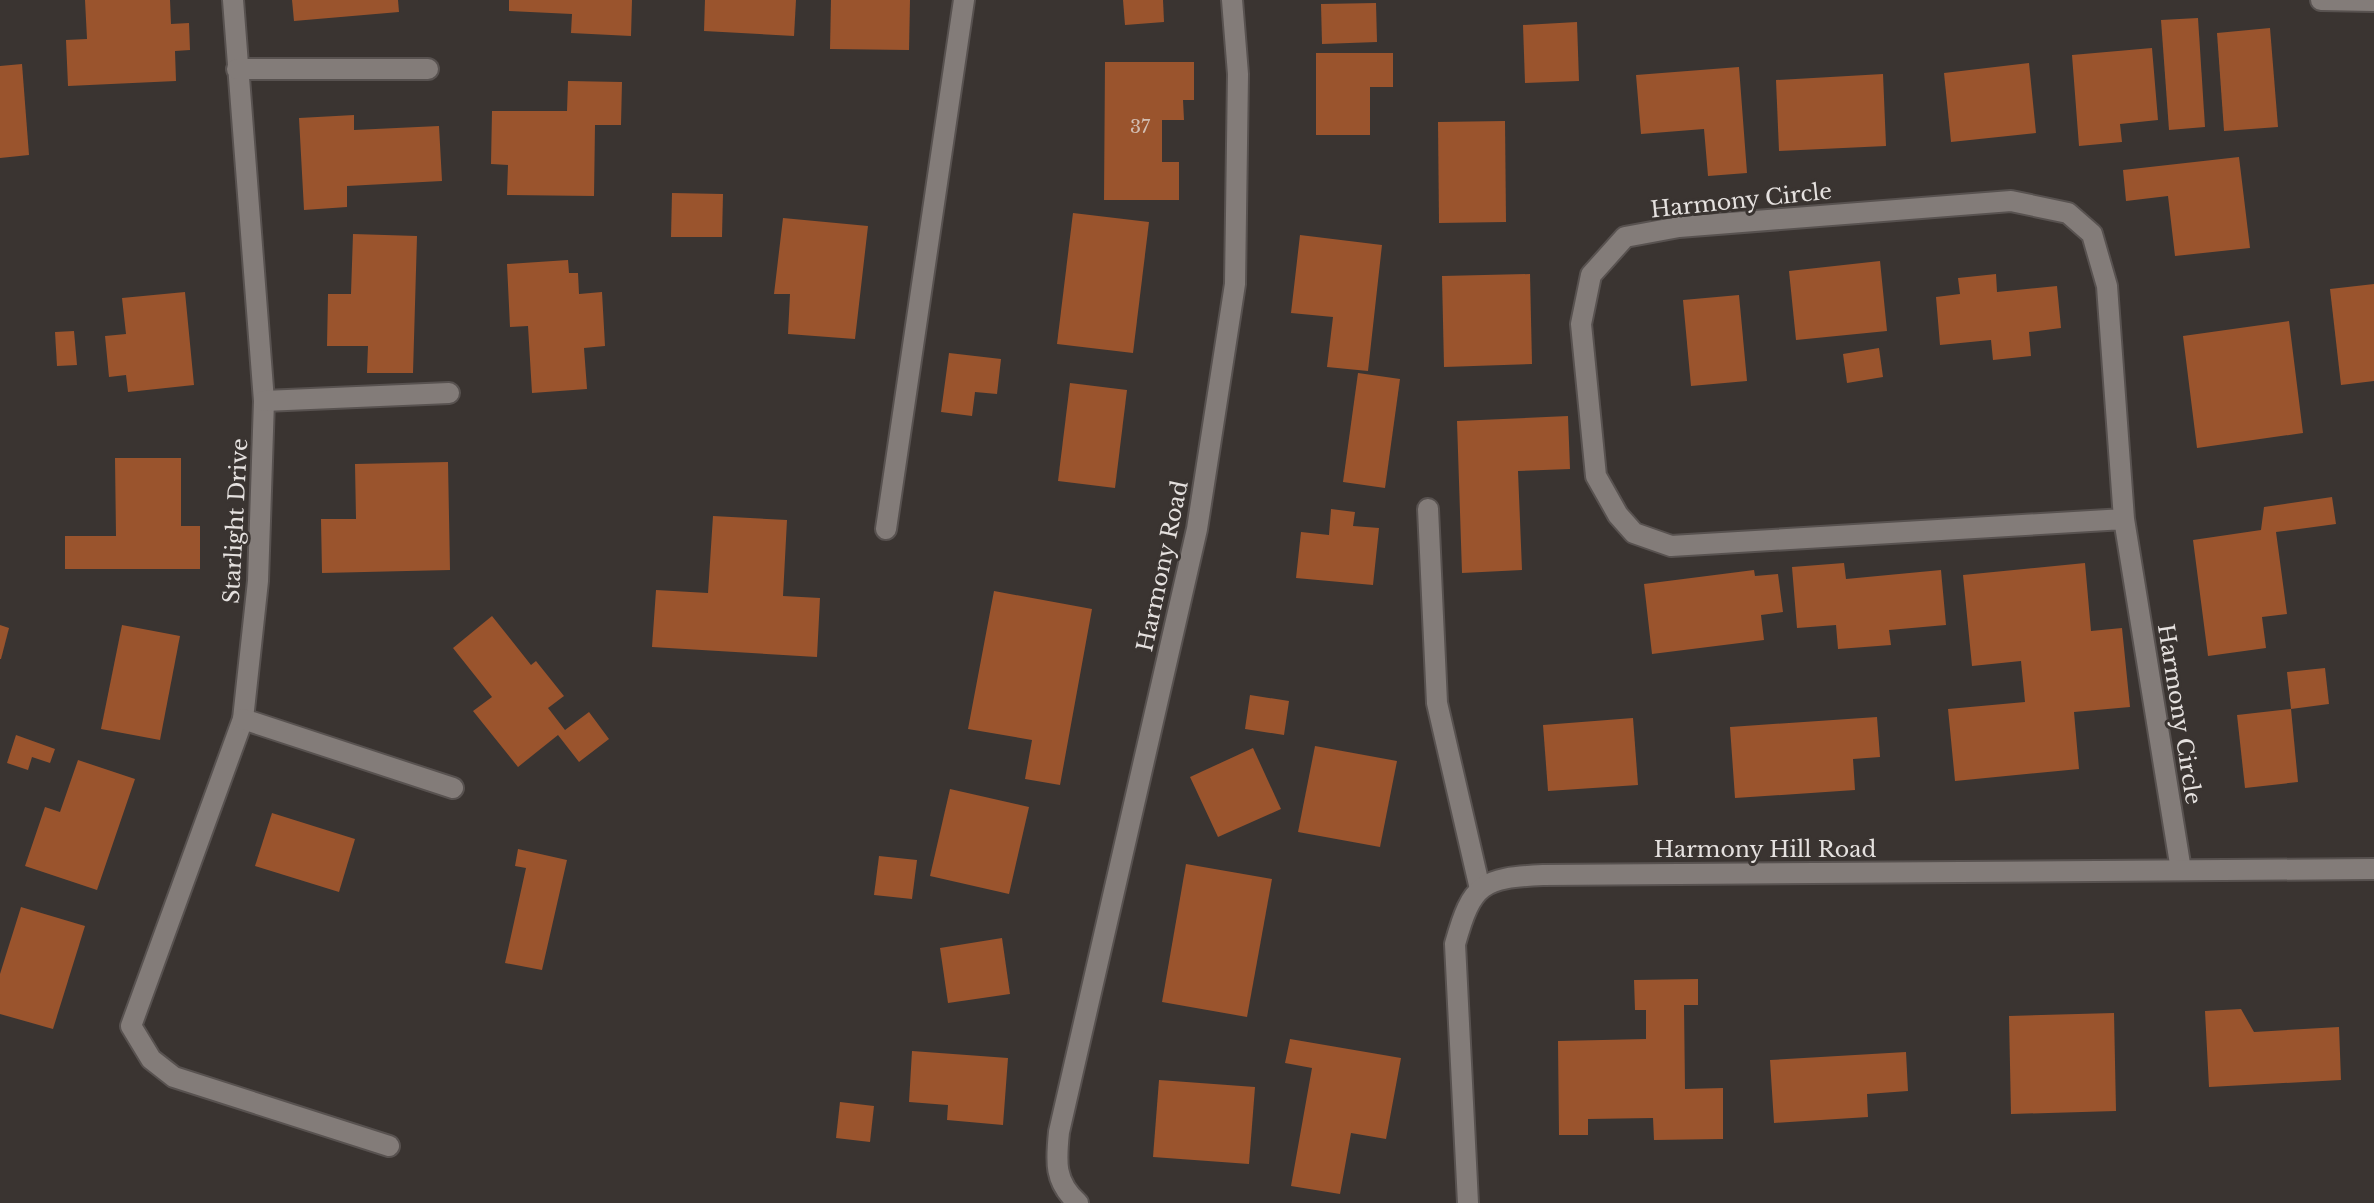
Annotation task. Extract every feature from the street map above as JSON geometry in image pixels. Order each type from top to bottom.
[{"type":"street","name":"Starlight Drive","points":[[233,0],[264,401],[258,581],[243,719],[131,1026],[151,1059],[174,1077],[389,1146]]},
{"type":"street","points":[[886,529],[964,0]]},
{"type":"street","name":"Harmony Road","points":[[1078,1203],[1070,1197],[1055,1168],[1059,1132],[1197,529],[1235,284],[1238,89],[1232,0]]},
{"type":"street","points":[[2321,0],[2374,1]]},
{"type":"street","points":[[237,69],[428,69]]},
{"type":"street","name":"Harmony Circle","points":[[2124,519],[1671,546],[1634,533],[1618,515],[1596,476],[1581,324],[1591,275],[1625,237],[1679,227],[2011,201],[2068,213],[2092,234],[2107,286],[2124,519],[2181,870]]},
{"type":"street","points":[[264,401],[449,393]]},
{"type":"street","points":[[1428,509],[1437,703],[1480,889],[1464,913],[1455,944],[1468,1203]]},
{"type":"street","points":[[243,719],[453,788]]},
{"type":"street","name":"Harmony Hill Road","points":[[1480,889],[1502,877],[1543,875],[2374,869]]},
{"type":"building","points":[[85,0],[170,0],[171,24],[189,23],[190,50],[175,51],[176,81],[68,86],[66,40],[87,39]]},
{"type":"building","points":[[292,0],[398,0],[399,12],[294,21]]},
{"type":"building","points":[[509,0],[632,0],[631,36],[571,33],[572,14],[509,11]]},
{"type":"building","points":[[705,0],[796,0],[794,36],[704,31]]},
{"type":"building","points":[[831,0],[910,0],[909,50],[830,49]]},
{"type":"building","points":[[1123,0],[1163,0],[1164,22],[1125,25]]},
{"type":"building","points":[[1376,3],[1377,42],[1322,44],[1321,4]]},
{"type":"building","points":[[2198,18],[2205,127],[2169,130],[2161,20]]},
{"type":"building","points":[[1577,22],[1579,81],[1525,83],[1523,25]]},
{"type":"building","points":[[2270,28],[2278,127],[2224,131],[2217,33]]},
{"type":"building","points":[[2152,48],[2158,120],[2120,124],[2122,142],[2079,146],[2072,55]]},
{"type":"building","points":[[1316,53],[1393,53],[1393,87],[1370,87],[1370,135],[1316,135]]},
{"type":"building","points":[[1105,62],[1194,62],[1194,100],[1183,100],[1184,120],[1162,120],[1162,162],[1179,162],[1179,200],[1104,200]]},
{"type":"building","points":[[2029,63],[2036,133],[1951,142],[1944,73]]},
{"type":"building","points":[[22,64],[29,155],[0,158],[0,66]]},
{"type":"building","points":[[1739,67],[1747,173],[1708,176],[1704,129],[1641,134],[1636,75]]},
{"type":"building","points":[[1883,74],[1886,146],[1779,151],[1776,80]]},
{"type":"building","points":[[568,81],[622,82],[621,125],[595,125],[594,196],[507,195],[508,165],[491,164],[492,111],[567,111]]},
{"type":"building","points":[[354,115],[354,130],[439,126],[442,181],[347,186],[347,207],[304,210],[299,118]]},
{"type":"building","points":[[1505,121],[1506,222],[1439,223],[1438,122]]},
{"type":"building","points":[[2239,157],[2250,248],[2175,256],[2168,196],[2126,201],[2123,170]]},
{"type":"building","points":[[672,193],[723,194],[722,237],[671,237]]},
{"type":"building","points":[[1073,213],[1149,222],[1133,353],[1057,344]]},
{"type":"building","points":[[783,218],[868,226],[855,339],[788,334],[790,294],[774,294]]},
{"type":"building","points":[[353,234],[417,236],[413,373],[367,373],[368,346],[327,346],[328,294],[351,294]]},
{"type":"building","points":[[1300,235],[1382,245],[1368,371],[1327,367],[1333,317],[1291,313]]},
{"type":"building","points":[[568,260],[569,273],[578,273],[579,294],[602,292],[605,346],[584,348],[587,389],[532,393],[528,326],[510,327],[507,264]]},
{"type":"building","points":[[1880,261],[1887,331],[1796,340],[1789,271]]},
{"type":"building","points":[[1530,274],[1532,364],[1444,367],[1442,276]]},
{"type":"building","points":[[1996,274],[1997,292],[2057,286],[2061,328],[2029,332],[2031,356],[1993,360],[1991,340],[1940,345],[1936,297],[1960,294],[1958,278]]},
{"type":"building","points":[[2374,284],[2374,381],[2341,385],[2330,289]]},
{"type":"building","points":[[185,292],[194,385],[128,392],[126,375],[109,377],[105,336],[126,334],[122,298]]},
{"type":"building","points":[[1739,295],[1747,381],[1691,386],[1683,300]]},
{"type":"building","points":[[2289,321],[2303,433],[2197,448],[2183,336]]},
{"type":"building","points":[[74,331],[77,365],[57,366],[55,332]]},
{"type":"building","points":[[1879,348],[1883,377],[1847,383],[1843,354]]},
{"type":"building","points":[[949,353],[1001,359],[997,394],[975,392],[972,416],[941,412]]},
{"type":"building","points":[[1358,373],[1400,379],[1385,488],[1343,482]]},
{"type":"building","points":[[1070,383],[1127,390],[1115,488],[1058,481]]},
{"type":"building","points":[[1568,416],[1570,469],[1518,471],[1522,570],[1462,573],[1457,421]]},
{"type":"building","points":[[115,458],[181,458],[181,526],[200,526],[200,569],[65,569],[65,536],[116,536]]},
{"type":"building","points":[[448,462],[450,570],[322,573],[321,519],[356,519],[355,464]]},
{"type":"building","points":[[2332,497],[2336,524],[2276,532],[2287,614],[2262,617],[2266,648],[2208,656],[2193,540],[2261,530],[2264,507]]},
{"type":"building","points":[[1331,509],[1355,512],[1353,526],[1379,528],[1373,585],[1296,578],[1301,532],[1329,535]]},
{"type":"building","points":[[713,516],[787,520],[783,596],[820,598],[817,657],[652,647],[656,590],[708,593]]},
{"type":"building","points":[[1844,563],[1846,579],[1941,570],[1946,625],[1889,630],[1891,645],[1838,649],[1836,625],[1797,628],[1792,567]]},
{"type":"building","points":[[2085,563],[2091,631],[2122,628],[2130,707],[2074,712],[2079,769],[1955,781],[1948,709],[2025,702],[2021,661],[1972,666],[1963,575]]},
{"type":"building","points":[[1754,570],[1755,576],[1778,574],[1783,612],[1761,615],[1764,640],[1652,654],[1644,584]]},
{"type":"building","points":[[994,591],[1092,609],[1060,785],[1025,779],[1032,740],[968,729]]},
{"type":"building","points":[[492,616],[531,665],[536,661],[564,696],[548,708],[565,730],[589,712],[609,739],[579,762],[558,735],[518,767],[473,711],[492,697],[453,648]]},
{"type":"building","points":[[0,625],[9,628],[1,659],[0,659]]},
{"type":"building","points":[[122,625],[180,636],[160,740],[101,729]]},
{"type":"building","points":[[2325,668],[2329,704],[2291,709],[2287,672]]},
{"type":"building","points":[[1250,695],[1289,701],[1284,735],[1245,729]]},
{"type":"building","points":[[2291,709],[2298,782],[2245,788],[2237,715]]},
{"type":"building","points":[[1877,717],[1880,757],[1853,759],[1855,790],[1735,798],[1730,727]]},
{"type":"building","points":[[1633,718],[1638,785],[1548,791],[1543,725]]},
{"type":"building","points":[[16,735],[55,749],[50,763],[32,757],[28,770],[7,763]]},
{"type":"building","points":[[1315,746],[1397,761],[1380,847],[1298,832]]},
{"type":"building","points":[[1253,748],[1281,809],[1218,837],[1190,777]]},
{"type":"building","points":[[78,760],[135,779],[97,890],[25,866],[45,807],[60,812]]},
{"type":"building","points":[[950,789],[1029,807],[1009,894],[930,876]]},
{"type":"building","points":[[272,813],[355,839],[339,892],[255,866]]},
{"type":"building","points":[[518,849],[567,860],[542,970],[505,963],[526,868],[515,866]]},
{"type":"building","points":[[879,856],[917,860],[912,899],[874,895]]},
{"type":"building","points":[[1186,864],[1272,879],[1247,1017],[1162,1002]]},
{"type":"building","points":[[21,907],[85,926],[53,1029],[0,1014],[0,974]]},
{"type":"building","points":[[1002,938],[1010,994],[948,1003],[940,948]]},
{"type":"building","points":[[1698,979],[1698,1005],[1684,1005],[1685,1089],[1723,1088],[1723,1139],[1654,1140],[1653,1118],[1588,1119],[1588,1135],[1559,1135],[1558,1041],[1646,1039],[1646,1010],[1635,1010],[1634,980]]},
{"type":"building","points":[[2241,1009],[2254,1032],[2339,1027],[2341,1080],[2209,1087],[2205,1011]]},
{"type":"building","points":[[2114,1013],[2116,1111],[2011,1114],[2009,1016]]},
{"type":"building","points":[[1290,1039],[1401,1058],[1386,1139],[1351,1133],[1340,1194],[1291,1186],[1312,1068],[1285,1063]]},
{"type":"building","points":[[912,1051],[1008,1058],[1003,1125],[947,1120],[948,1105],[909,1102]]},
{"type":"building","points":[[1906,1052],[1908,1091],[1867,1094],[1868,1117],[1774,1123],[1770,1060]]},
{"type":"building","points":[[1159,1080],[1255,1087],[1249,1164],[1153,1157]]},
{"type":"building","points":[[840,1102],[874,1106],[870,1142],[836,1138]]}]
